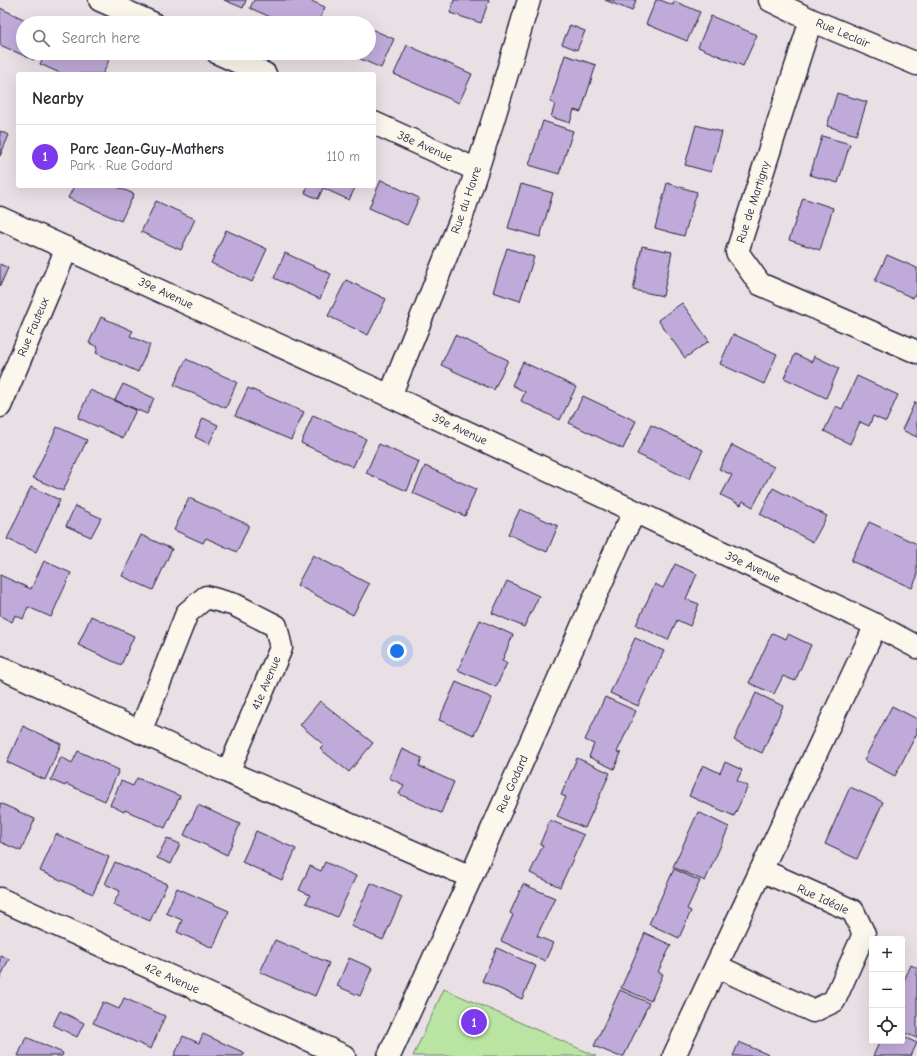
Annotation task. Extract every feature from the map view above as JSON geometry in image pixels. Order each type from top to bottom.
[{"type":"street","points":[[100,0],[136,16]]},
{"type":"street","name":"Rue du Havre","points":[[390,396],[461,218],[529,0]]},
{"type":"street","name":"Rue Leclair","points":[[770,0],[811,20],[917,64]]},
{"type":"street","name":"Rue de Martigny","points":[[811,20],[737,252],[760,284],[917,352]]},
{"type":"street","points":[[234,60],[261,72]]},
{"type":"street","name":"38e Avenue","points":[[376,124],[477,170]]},
{"type":"street","name":"39e Avenue","points":[[0,218],[390,396],[876,625],[917,647]]},
{"type":"street","name":"Rue Fauteux","points":[[0,406],[67,248]]},
{"type":"street","name":"Rue Godard","points":[[389,1056],[471,877],[622,536],[635,512]]},
{"type":"street","name":"41e Avenue","points":[[140,732],[187,613],[206,597],[235,605],[276,626],[281,648],[228,772]]},
{"type":"street","points":[[674,1056],[876,625]]},
{"type":"street","points":[[0,667],[228,772],[471,877]]},
{"type":"street","name":"Rue Idéale","points":[[716,966],[813,1011],[834,1001],[864,934],[853,911],[761,870]]},
{"type":"street","name":"42e Avenue","points":[[0,899],[344,1056]]},
{"type":"green space","points":[[444,989],[596,1056],[413,1056]]},
{"type":"building","points":[[224,0],[246,0],[243,8]]},
{"type":"building","points":[[254,0],[309,0],[325,7],[321,16],[268,16],[250,8]]},
{"type":"building","points":[[454,0],[489,0],[481,23],[450,13]]},
{"type":"building","points":[[605,0],[636,0],[632,11]]},
{"type":"building","points":[[656,0],[673,5],[674,1],[700,12],[687,41],[646,24]]},
{"type":"building","points":[[0,8],[17,16],[16,52],[0,45]]},
{"type":"building","points":[[711,16],[757,35],[743,66],[698,47]]},
{"type":"building","points":[[570,25],[585,31],[577,50],[562,44]]},
{"type":"building","points":[[376,31],[394,39],[381,68],[363,60],[376,60]]},
{"type":"building","points":[[407,45],[472,74],[459,103],[394,74]]},
{"type":"building","points":[[565,55],[596,65],[581,112],[574,110],[570,123],[551,117],[555,104],[550,102]]},
{"type":"building","points":[[42,60],[109,60],[104,72],[58,72],[40,64]]},
{"type":"building","points":[[837,93],[867,102],[856,135],[827,126]]},
{"type":"building","points":[[543,121],[573,131],[559,174],[529,165]]},
{"type":"building","points":[[696,125],[722,132],[711,172],[685,165]]},
{"type":"building","points":[[0,131],[9,135],[0,156]]},
{"type":"building","points":[[822,136],[850,144],[838,183],[810,175]]},
{"type":"building","points":[[381,180],[419,198],[407,225],[369,208]]},
{"type":"building","points":[[667,183],[697,192],[684,236],[655,228]]},
{"type":"building","points":[[521,184],[553,193],[540,237],[508,228]]},
{"type":"building","points":[[73,188],[120,188],[134,194],[121,221],[68,198]]},
{"type":"building","points":[[307,188],[323,188],[318,199],[305,193]]},
{"type":"building","points":[[323,188],[355,188],[349,200]]},
{"type":"building","points":[[803,198],[833,208],[820,250],[789,240]]},
{"type":"building","points":[[156,201],[195,219],[181,250],[141,232]]},
{"type":"building","points":[[226,230],[267,249],[252,282],[211,263]]},
{"type":"building","points":[[642,246],[672,252],[663,296],[633,290]]},
{"type":"building","points":[[507,248],[534,257],[520,301],[493,292]]},
{"type":"building","points":[[285,253],[331,274],[320,299],[274,278]]},
{"type":"building","points":[[887,255],[917,268],[917,290],[913,298],[875,281]]},
{"type":"building","points":[[0,264],[8,268],[0,286]]},
{"type":"building","points":[[346,280],[386,299],[368,335],[328,316]]},
{"type":"building","points":[[682,303],[709,341],[685,358],[658,320]]},
{"type":"building","points":[[101,317],[133,331],[130,336],[150,345],[138,372],[96,353],[98,347],[89,343]]},
{"type":"building","points":[[733,334],[777,354],[764,384],[720,364]]},
{"type":"building","points":[[455,335],[508,360],[494,390],[441,365]]},
{"type":"building","points":[[795,354],[812,362],[814,356],[839,368],[826,398],[784,378]]},
{"type":"building","points":[[186,359],[237,382],[226,408],[174,385]]},
{"type":"building","points":[[523,362],[576,387],[560,420],[521,401],[525,392],[512,385]]},
{"type":"building","points":[[857,376],[898,395],[886,422],[873,416],[869,426],[860,422],[850,444],[824,431],[836,406],[842,409]]},
{"type":"building","points":[[123,384],[154,398],[147,414],[115,400]]},
{"type":"building","points":[[248,388],[304,412],[291,440],[235,416]]},
{"type":"building","points":[[90,390],[136,410],[123,438],[78,418]]},
{"type":"building","points":[[583,396],[636,421],[623,449],[569,423]]},
{"type":"building","points":[[915,402],[917,403],[917,437],[902,430]]},
{"type":"building","points":[[313,415],[366,439],[353,467],[301,443]]},
{"type":"building","points":[[203,418],[218,425],[209,444],[195,437]]},
{"type":"building","points":[[651,425],[703,450],[689,479],[637,454]]},
{"type":"building","points":[[57,427],[87,440],[63,491],[33,478]]},
{"type":"building","points":[[379,444],[419,462],[407,491],[366,473]]},
{"type":"building","points":[[732,445],[774,467],[753,507],[743,501],[741,505],[721,495],[732,475],[719,469]]},
{"type":"building","points":[[425,466],[476,489],[465,516],[413,493]]},
{"type":"building","points":[[31,487],[60,500],[36,552],[7,539]]},
{"type":"building","points":[[773,488],[827,516],[813,542],[760,514]]},
{"type":"building","points":[[189,498],[249,525],[237,552],[206,538],[203,543],[174,530]]},
{"type":"building","points":[[75,506],[101,518],[91,537],[66,526]]},
{"type":"building","points":[[520,509],[558,526],[547,552],[508,534]]},
{"type":"building","points":[[869,522],[917,544],[917,577],[912,588],[851,561]]},
{"type":"building","points":[[141,535],[172,549],[153,590],[122,576]]},
{"type":"building","points":[[313,555],[369,584],[353,615],[297,585]]},
{"type":"building","points":[[44,561],[71,573],[51,617],[28,607],[23,619],[15,615],[12,622],[0,616],[0,575],[31,589]]},
{"type":"building","points":[[675,564],[697,574],[686,599],[699,604],[690,626],[677,620],[668,640],[636,625],[655,584],[663,588]]},
{"type":"building","points":[[507,581],[539,596],[524,627],[492,613]]},
{"type":"building","points":[[91,616],[134,636],[121,665],[78,645]]},
{"type":"building","points":[[480,620],[513,635],[502,661],[507,663],[496,687],[458,670]]},
{"type":"building","points":[[772,633],[786,639],[788,634],[811,645],[795,681],[783,676],[774,694],[749,683]]},
{"type":"building","points":[[635,638],[664,651],[638,706],[610,693]]},
{"type":"building","points":[[456,682],[492,698],[474,735],[439,720]]},
{"type":"building","points":[[756,693],[783,706],[762,753],[734,740]]},
{"type":"building","points":[[605,697],[636,711],[617,752],[621,753],[614,769],[589,757],[594,744],[585,740]]},
{"type":"building","points":[[320,701],[373,743],[349,772],[320,749],[324,745],[300,725]]},
{"type":"building","points":[[892,706],[917,719],[917,733],[895,776],[864,760]]},
{"type":"building","points":[[23,726],[61,744],[45,780],[7,762]]},
{"type":"building","points":[[402,749],[422,758],[419,766],[454,782],[441,813],[399,794],[404,785],[389,778]]},
{"type":"building","points":[[78,751],[119,770],[105,801],[66,784],[65,786],[51,780],[61,757],[72,763]]},
{"type":"building","points":[[577,758],[610,773],[585,828],[557,816],[566,797],[561,795]]},
{"type":"building","points":[[725,762],[742,770],[737,781],[748,786],[734,816],[689,796],[703,765],[720,773]]},
{"type":"building","points":[[137,778],[180,796],[165,828],[110,805],[121,781],[133,786]]},
{"type":"building","points":[[850,787],[883,802],[857,859],[825,844]]},
{"type":"building","points":[[0,803],[35,819],[21,851],[0,842]]},
{"type":"building","points":[[198,805],[240,824],[227,855],[184,835]]},
{"type":"building","points":[[698,812],[729,827],[705,881],[673,867]]},
{"type":"building","points":[[550,820],[584,835],[560,887],[530,873],[543,845],[540,844]]},
{"type":"building","points":[[256,831],[296,849],[282,880],[242,862]]},
{"type":"building","points":[[56,834],[109,857],[93,894],[40,871]]},
{"type":"building","points":[[167,838],[180,844],[171,864],[157,858]]},
{"type":"building","points":[[115,862],[167,884],[150,921],[113,905],[120,891],[105,884]]},
{"type":"building","points":[[325,862],[356,876],[337,917],[306,903],[310,895],[299,890],[310,866],[321,871]]},
{"type":"building","points":[[674,869],[700,881],[687,909],[691,911],[679,938],[649,924]]},
{"type":"building","points":[[371,883],[402,897],[383,940],[351,926]]},
{"type":"building","points":[[523,884],[555,898],[537,936],[553,943],[545,961],[501,941],[513,915],[510,913]]},
{"type":"building","points":[[177,888],[229,911],[213,948],[177,932],[182,920],[166,913]]},
{"type":"building","points":[[645,933],[671,945],[658,972],[663,974],[651,1001],[621,988]]},
{"type":"building","points":[[275,940],[329,963],[315,996],[260,972]]},
{"type":"building","points":[[497,948],[536,966],[522,999],[482,981]]},
{"type":"building","points":[[0,955],[9,959],[0,978]]},
{"type":"building","points":[[349,958],[372,968],[360,996],[337,986]]},
{"type":"building","points":[[911,965],[917,968],[917,1038],[905,1033],[905,978]]},
{"type":"building","points":[[620,990],[649,1003],[624,1056],[618,1056],[594,1046]]},
{"type":"building","points":[[124,998],[165,1016],[151,1049],[93,1023],[103,1002],[119,1009]]},
{"type":"building","points":[[60,1011],[84,1023],[77,1037],[53,1025]]},
{"type":"building","points":[[203,1034],[245,1053],[243,1056],[174,1056],[183,1036],[199,1043]]},
{"type":"building","points":[[26,1037],[63,1053],[62,1056],[18,1056]]},
{"type":"building","points":[[905,1037],[917,1043],[911,1056],[873,1056],[879,1044],[905,1044]]},
{"type":"building","points":[[739,1042],[769,1055],[733,1056]]},
{"type":"place","name":"Parc Jean-Guy-Mathers","points":[[474,1022]]}]
